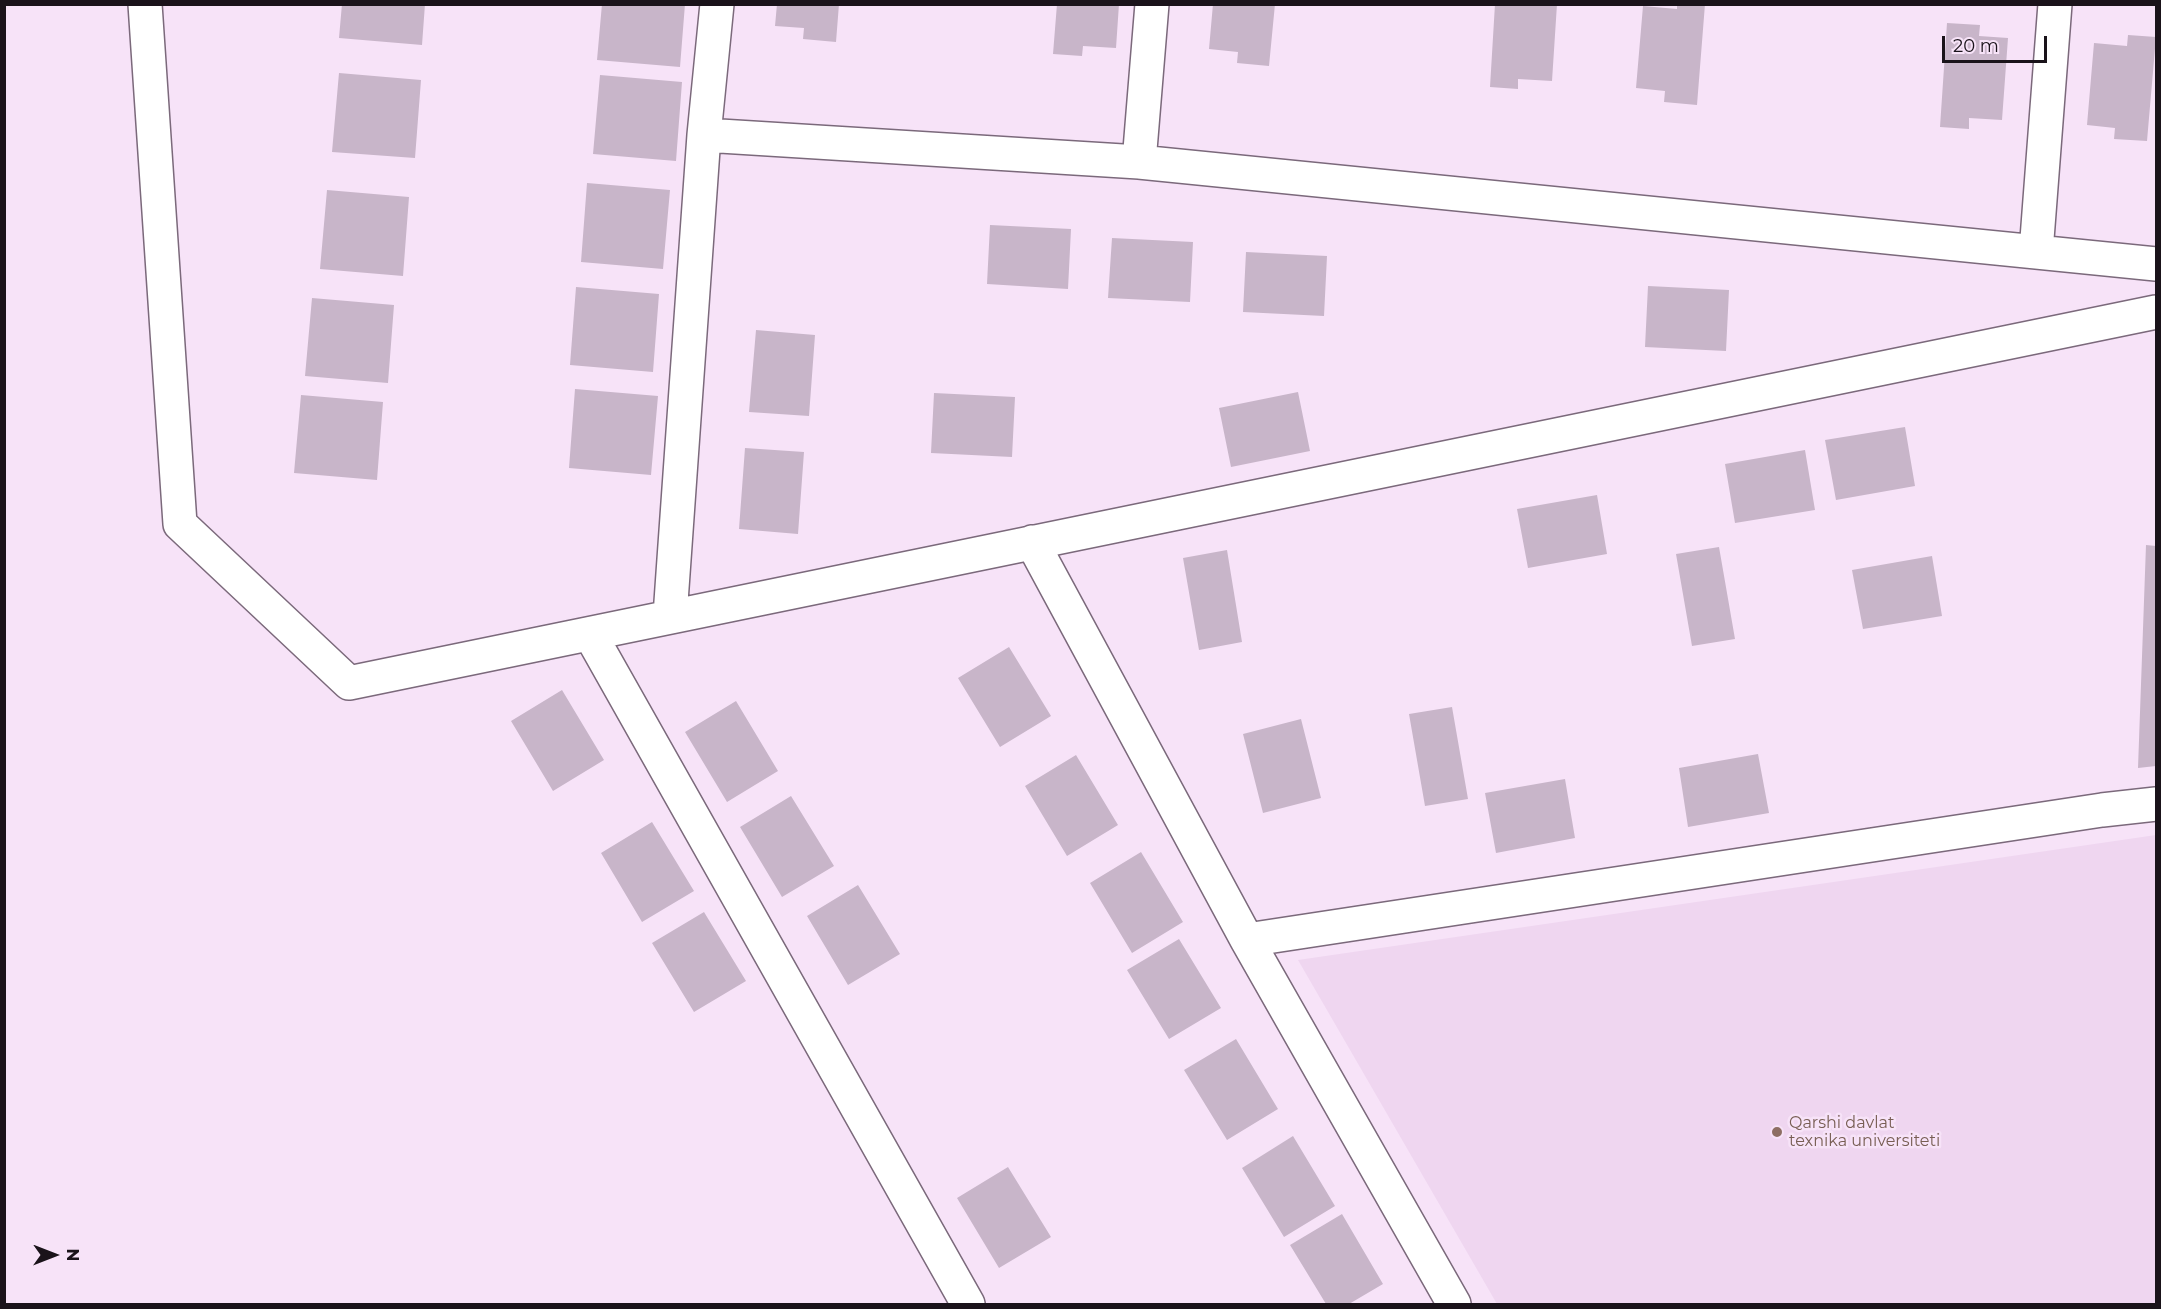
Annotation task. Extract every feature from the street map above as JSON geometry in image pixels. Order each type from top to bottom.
[{"type":"street","points":[[145,4],[180,524],[349,683],[2157,312]]},
{"type":"street","points":[[670,616],[704,135],[717,4]]},
{"type":"street","points":[[1139,162],[1152,4]]},
{"type":"street","points":[[2036,252],[2055,4]]},
{"type":"street","points":[[704,135],[1139,162],[2157,264]]},
{"type":"street","points":[[1032,543],[1247,940],[1454,1305]]},
{"type":"street","points":[[590,633],[968,1305]]},
{"type":"street","points":[[1247,940],[2091,812],[2157,804]]},
{"type":"shaded area","name":"Qarshi davlat texnika universiteti","points":[[2156,835],[2156,1304],[1497,1304],[1298,960]]},
{"type":"building","points":[[342,4],[425,4],[422,45],[339,38]]},
{"type":"building","points":[[602,4],[685,4],[680,67],[597,60]]},
{"type":"building","points":[[777,4],[839,4],[836,42],[803,39],[804,28],[775,26]]},
{"type":"building","points":[[1057,4],[1119,4],[1116,48],[1083,46],[1082,56],[1053,54]]},
{"type":"building","points":[[1213,4],[1275,4],[1269,66],[1237,63],[1238,52],[1209,49]]},
{"type":"building","points":[[1495,4],[1557,4],[1552,81],[1518,79],[1518,89],[1490,87]]},
{"type":"building","points":[[1677,4],[1705,4],[1697,105],[1664,102],[1665,91],[1636,88],[1643,6],[1677,9]]},
{"type":"building","points":[[1947,23],[1980,25],[1979,36],[2008,38],[2002,120],[1969,118],[1969,129],[1940,127]]},
{"type":"building","points":[[2128,35],[2156,37],[2147,141],[2114,139],[2115,128],[2087,125],[2094,43],[2127,46]]},
{"type":"building","points":[[339,73],[421,80],[415,158],[332,152]]},
{"type":"building","points":[[600,75],[682,82],[676,161],[593,154]]},
{"type":"building","points":[[587,183],[670,190],[663,269],[581,262]]},
{"type":"building","points":[[327,190],[409,197],[403,276],[320,269]]},
{"type":"building","points":[[990,225],[1071,229],[1068,289],[987,284]]},
{"type":"building","points":[[1112,238],[1193,242],[1190,302],[1108,298]]},
{"type":"building","points":[[1246,252],[1327,256],[1324,316],[1243,312]]},
{"type":"building","points":[[1648,286],[1729,290],[1726,351],[1645,347]]},
{"type":"building","points":[[576,287],[659,294],[653,372],[570,365]]},
{"type":"building","points":[[312,298],[394,305],[388,383],[305,376]]},
{"type":"building","points":[[756,330],[815,335],[809,416],[749,412]]},
{"type":"building","points":[[575,389],[658,396],[651,475],[569,468]]},
{"type":"building","points":[[1298,392],[1310,451],[1231,467],[1219,408]]},
{"type":"building","points":[[934,393],[1015,397],[1012,457],[931,453]]},
{"type":"building","points":[[301,395],[383,402],[377,480],[294,473]]},
{"type":"building","points":[[1905,427],[1915,486],[1836,500],[1825,440]]},
{"type":"building","points":[[745,448],[804,452],[798,534],[739,529]]},
{"type":"building","points":[[1805,450],[1815,510],[1735,523],[1725,464]]},
{"type":"building","points":[[1597,495],[1607,554],[1528,568],[1517,509]]},
{"type":"building","points":[[2146,545],[2156,546],[2156,766],[2138,768]]},
{"type":"building","points":[[1719,547],[1735,639],[1692,646],[1676,554]]},
{"type":"building","points":[[1227,550],[1242,642],[1199,650],[1183,558]]},
{"type":"building","points":[[1932,556],[1942,616],[1863,629],[1852,570]]},
{"type":"building","points":[[1009,647],[1051,716],[1000,747],[958,678]]},
{"type":"building","points":[[562,690],[604,760],[553,791],[511,721]]},
{"type":"building","points":[[736,701],[778,771],[727,802],[685,732]]},
{"type":"building","points":[[1452,707],[1468,799],[1425,806],[1409,714]]},
{"type":"building","points":[[1301,719],[1321,798],[1263,813],[1243,734]]},
{"type":"building","points":[[1758,754],[1769,813],[1688,827],[1679,768]]},
{"type":"building","points":[[1076,755],[1118,825],[1067,856],[1025,786]]},
{"type":"building","points":[[1565,779],[1575,838],[1496,853],[1485,793]]},
{"type":"building","points":[[791,796],[834,866],[782,897],[740,827]]},
{"type":"building","points":[[652,822],[694,891],[642,922],[601,853]]},
{"type":"building","points":[[1141,852],[1183,922],[1132,953],[1090,883]]},
{"type":"building","points":[[858,885],[900,954],[848,985],[807,916]]},
{"type":"building","points":[[704,912],[746,981],[694,1012],[652,943]]},
{"type":"building","points":[[1179,939],[1221,1008],[1169,1039],[1127,970]]},
{"type":"building","points":[[1236,1039],[1278,1109],[1227,1140],[1184,1070]]},
{"type":"building","points":[[1293,1136],[1335,1206],[1284,1237],[1242,1168]]},
{"type":"building","points":[[1008,1167],[1051,1237],[999,1268],[957,1198]]},
{"type":"building","points":[[1342,1214],[1383,1284],[1349,1304],[1326,1304],[1290,1245]]},
{"type":"place","name":"Qarshi davlat texnika universiteti","points":[[1777,1132]]}]
